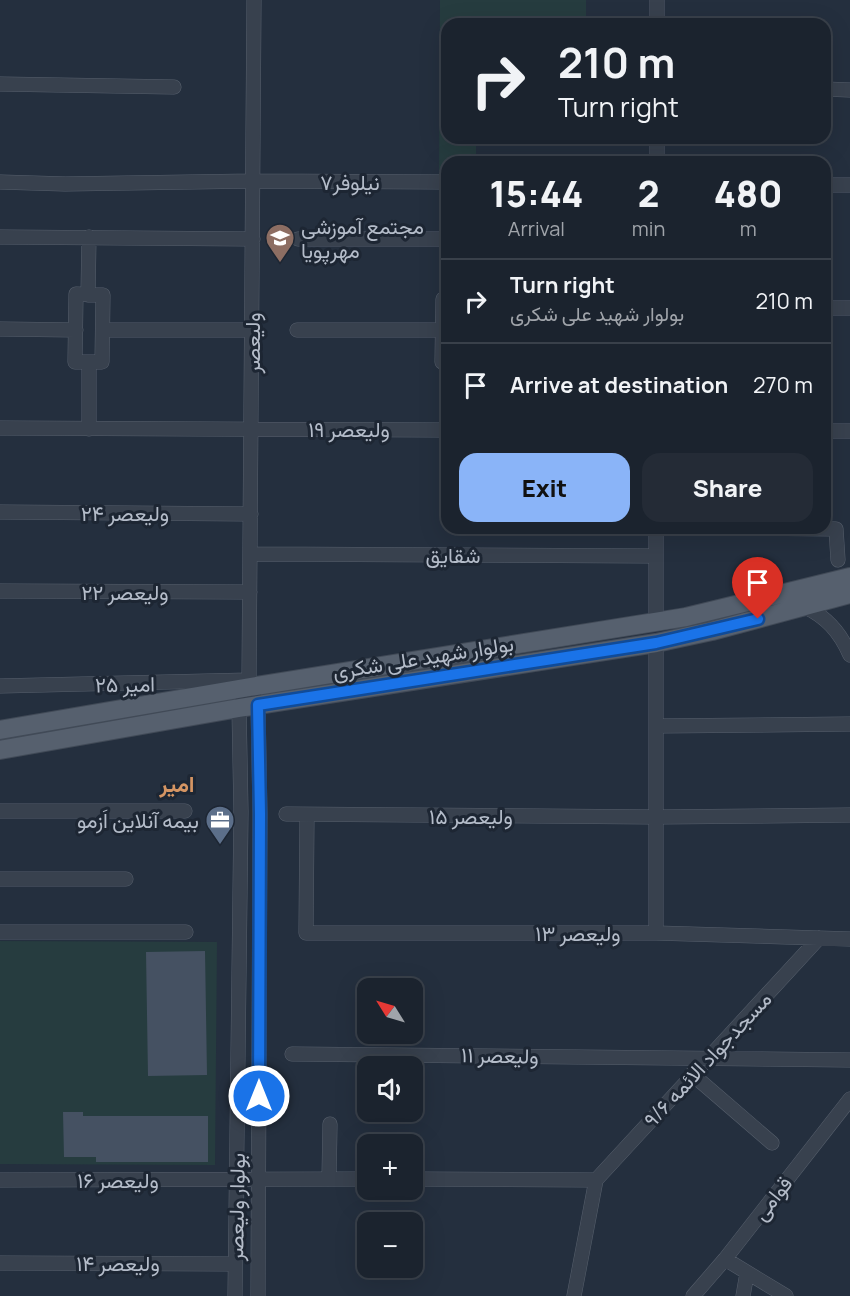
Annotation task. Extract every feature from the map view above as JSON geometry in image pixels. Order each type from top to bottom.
[{"type":"main road","name":"بولوار شهید علی شکری","points":[[0,730],[250,683],[335,673],[686,617],[850,577]]},
{"type":"main road","name":"بولوار شهید علی شکری","points":[[0,750],[239,708],[656,643],[712,631],[850,594]]},
{"type":"main road","points":[[335,673],[336,693]]},
{"type":"street","name":"ولیعصر","points":[[250,683],[254,0]]},
{"type":"street","points":[[657,0],[657,18]]},
{"type":"street","points":[[0,84],[174,87]]},
{"type":"street","points":[[831,89],[850,90]]},
{"type":"street","name":"نیلوفر۷","points":[[0,182],[64,184],[253,181],[441,182]]},
{"type":"street","points":[[831,185],[850,185]]},
{"type":"street","points":[[0,237],[253,239]]},
{"type":"street","points":[[88,295],[89,237]]},
{"type":"street","points":[[298,239],[441,239]]},
{"type":"street","points":[[76,294],[103,295],[103,330],[102,362],[75,362],[76,294]]},
{"type":"street","points":[[831,308],[850,308]]},
{"type":"street","points":[[0,329],[76,330]]},
{"type":"street","points":[[103,330],[252,330]]},
{"type":"street","points":[[297,330],[441,330]]},
{"type":"street","points":[[89,362],[89,429]]},
{"type":"street","name":"ولیعصر ۱۹","points":[[0,428],[441,429]]},
{"type":"street","points":[[831,431],[850,431]]},
{"type":"street","name":"ولیعصر ۲۴","points":[[0,512],[251,514]]},
{"type":"street","points":[[831,529],[836,529],[838,560]]},
{"type":"street","points":[[656,534],[656,622]]},
{"type":"street","name":"شقایق","points":[[250,554],[656,556]]},
{"type":"street","name":"ولیعصر ۲۲","points":[[0,591],[250,592]]},
{"type":"street","points":[[803,606],[817,612],[832,625],[844,640],[850,655]]},
{"type":"street","points":[[656,643],[656,933]]},
{"type":"street","name":"امیر ۲۵","points":[[0,686],[250,683]]},
{"type":"street","name":"بولوار ولیعصر","points":[[250,683],[258,705],[260,814],[258,1296]]},
{"type":"street","name":"بولوار ولیعصر","points":[[235,1296],[241,812],[239,708],[250,683]]},
{"type":"street","points":[[656,726],[850,724]]},
{"type":"street","points":[[0,811],[185,811]]},
{"type":"street","name":"ولیعصر ۱۵","points":[[286,814],[656,817],[850,815]]},
{"type":"street","name":"ولیعصر ۱۳","points":[[307,814],[306,933],[656,933],[850,939]]},
{"type":"street","points":[[0,879],[126,879]]},
{"type":"street","points":[[0,932],[186,932]]},
{"type":"street","name":"مسجدجواد الائمه ۹/۶","points":[[596,1180],[819,938]]},
{"type":"street","name":"ولیعصر ۱۱","points":[[292,1054],[850,1060]]},
{"type":"street","points":[[692,1074],[772,1143]]},
{"type":"street","name":"قوامی","points":[[693,1296],[846,1108],[850,1099]]},
{"type":"street","points":[[329,1179],[330,1124]]},
{"type":"street","name":"ولیعصر ۱۶","points":[[0,1180],[357,1179]]},
{"type":"street","points":[[423,1179],[596,1180],[574,1296]]},
{"type":"street","points":[[725,1259],[786,1296]]},
{"type":"street","name":"ولیعصر ۱۴","points":[[0,1263],[236,1264]]},
{"type":"street","points":[[742,1296],[747,1273]]},
{"type":"green space","points":[[440,0],[586,0],[586,18],[441,18],[441,144],[476,144],[476,156],[441,156],[441,171],[439,171]]},
{"type":"green space","points":[[0,941],[217,942],[215,1165],[0,1164]]},
{"type":"building","points":[[205,951],[207,1075],[148,1076],[146,952]]},
{"type":"building","points":[[63,1112],[83,1112],[83,1116],[208,1116],[208,1162],[96,1162],[96,1157],[64,1157]]},
{"type":"place","name":"مجتمع آموزشی مهرپویا","points":[[280,264]]},
{"type":"place","name":"بیمه آنلاین اَزمو","points":[[220,846]]},
{"type":"district","name":"امیر","points":[[177,784]]},
{"type":"route","points":[[259,1096],[258,705],[656,643],[758,619]]}]
